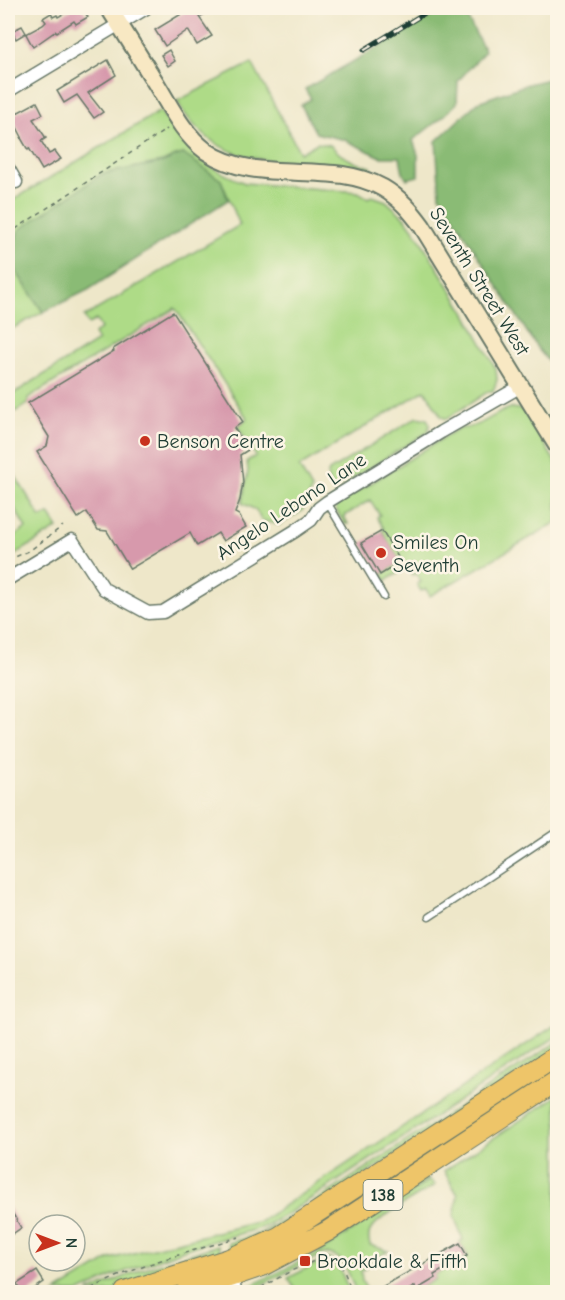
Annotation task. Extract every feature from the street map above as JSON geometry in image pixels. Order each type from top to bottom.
[{"type":"main road","name":"138","points":[[233,1276],[266,1244],[558,1055]]},
{"type":"main road","name":"138","points":[[233,1276],[271,1262],[328,1231],[558,1080]]},
{"type":"main road","points":[[125,1293],[170,1277],[205,1285],[233,1276]]},
{"type":"street","name":"Seventh Street West","points":[[109,8],[178,120],[206,150],[229,162],[259,170],[348,176],[367,181],[382,188],[403,203],[422,226],[558,447]]},
{"type":"street","points":[[8,91],[146,8]]},
{"type":"street","points":[[8,168],[16,182]]},
{"type":"street","name":"Angelo Lebano Lane","points":[[8,579],[72,540],[104,589],[148,613],[159,613],[296,531],[311,520],[319,508],[327,502],[521,386]]},
{"type":"lane","points":[[327,502],[384,597]]},
{"type":"lane","points":[[429,917],[558,831]]},
{"type":"path","points":[[8,234],[171,126]]},
{"type":"path","points":[[8,560],[29,551],[63,526]]},
{"type":"path","points":[[83,1293],[158,1261],[240,1237]]},
{"type":"path","points":[[253,1293],[326,1256],[333,1257],[339,1262],[352,1293]]},
{"type":"green space","points":[[446,8],[463,10],[485,51],[458,81],[457,103],[413,140],[418,155],[418,176],[407,179],[403,173],[400,157],[381,157],[345,140],[316,133],[301,105],[311,99],[305,89]]},
{"type":"green space","points":[[252,63],[300,153],[317,143],[330,145],[341,155],[356,163],[371,167],[371,172],[344,167],[264,160],[239,154],[216,144],[195,127],[177,101]]},
{"type":"green space","points":[[557,77],[557,371],[538,349],[440,196],[436,141],[478,102],[528,84]]},
{"type":"green space","points":[[160,111],[195,155],[216,170],[245,183],[358,192],[368,198],[372,196],[386,201],[405,218],[416,233],[466,314],[496,369],[497,380],[493,391],[489,391],[446,419],[441,416],[425,390],[299,467],[312,489],[302,511],[279,525],[261,520],[256,510],[242,503],[248,471],[247,461],[256,456],[238,427],[247,418],[175,308],[28,398],[28,404],[8,416],[8,397],[98,341],[94,334],[101,328],[96,320],[88,324],[84,317],[240,225],[221,180],[183,154],[163,162],[102,174],[8,259],[8,203]]},
{"type":"green space","points":[[183,154],[221,180],[228,200],[88,290],[43,312],[8,259],[19,230],[102,174],[163,162]]},
{"type":"green space","points":[[8,259],[43,312],[10,330],[8,326]]},
{"type":"green space","points":[[511,408],[525,412],[557,465],[557,522],[430,596],[426,589],[421,591],[417,584],[421,582],[416,573],[412,575],[407,568],[383,582],[388,590],[385,590],[380,582],[385,579],[382,574],[401,562],[382,531],[384,529],[377,517],[380,515],[370,500],[344,516],[348,524],[345,524],[336,510],[336,505],[459,428],[479,424]]},
{"type":"green space","points":[[417,417],[427,419],[430,424],[428,432],[339,487],[333,487],[328,478],[329,471]]},
{"type":"green space","points":[[8,464],[41,518],[49,514],[58,528],[8,559],[8,541],[26,528],[8,497]]},
{"type":"green space","points":[[557,1024],[557,1036],[292,1211],[264,1227],[189,1248],[113,1276],[80,1292],[56,1292],[110,1259],[261,1221]]},
{"type":"green space","points":[[557,1042],[557,1048],[309,1212],[230,1250],[229,1243],[260,1233],[301,1211]]},
{"type":"green space","points":[[557,1096],[557,1292],[405,1292],[413,1288],[415,1291],[436,1279],[434,1275],[468,1256],[459,1242],[463,1240],[454,1216],[458,1195],[444,1171]]},
{"type":"green space","points":[[384,1178],[389,1184],[315,1233],[310,1226]]},
{"type":"green space","points":[[421,1178],[428,1179],[318,1250],[343,1229]]},
{"type":"green space","points":[[430,1180],[435,1185],[401,1205],[371,1230],[370,1245],[388,1251],[365,1264],[366,1268],[361,1271],[362,1281],[368,1292],[356,1292],[341,1260],[330,1254],[323,1254],[243,1292],[246,1288],[319,1252]]},
{"type":"green space","points":[[218,1245],[221,1253],[111,1292],[88,1292],[140,1270]]},
{"type":"green space","points":[[325,1259],[330,1259],[338,1265],[350,1292],[297,1292],[288,1278]]},
{"type":"building","points":[[74,8],[82,8],[88,17],[76,24],[74,21],[33,47],[26,34],[43,25],[46,22],[43,18],[51,13],[53,17],[57,15],[58,17]]},
{"type":"building","points":[[191,8],[216,8],[199,17],[212,36],[197,45],[188,30],[165,46],[155,30]]},
{"type":"building","points":[[22,26],[26,33],[16,39],[12,31]]},
{"type":"building","points":[[169,50],[175,61],[168,66],[161,55]]},
{"type":"building","points":[[108,60],[116,75],[88,93],[103,112],[94,118],[77,95],[64,103],[57,91]]},
{"type":"building","points":[[37,102],[43,114],[33,119],[46,138],[41,141],[49,154],[55,151],[61,159],[42,170],[21,138],[11,116]]},
{"type":"building","name":"Benson Centre","points":[[173,312],[243,422],[234,428],[248,450],[240,455],[243,482],[235,513],[239,515],[246,527],[223,541],[218,533],[197,546],[190,533],[130,569],[107,531],[98,530],[87,512],[78,518],[37,452],[47,446],[49,437],[28,403]]},
{"type":"building","name":"Smiles On Seventh","points":[[382,531],[401,562],[380,575],[361,543]]},
{"type":"building","points":[[8,1205],[21,1228],[8,1237]]},
{"type":"building","points":[[460,1243],[467,1256],[434,1275],[436,1278],[416,1290],[415,1286],[404,1293],[371,1293]]},
{"type":"building","points":[[34,1273],[38,1273],[44,1282],[28,1293],[23,1293],[17,1284]]},
{"type":"railway","points":[[364,50],[433,8]]},
{"type":"place","name":"Benson Centre","points":[[145,441]]},
{"type":"place","name":"Smiles On Seventh","points":[[381,553]]},
{"type":"place","name":"Brookdale & Fifth","points":[[305,1261]]}]
